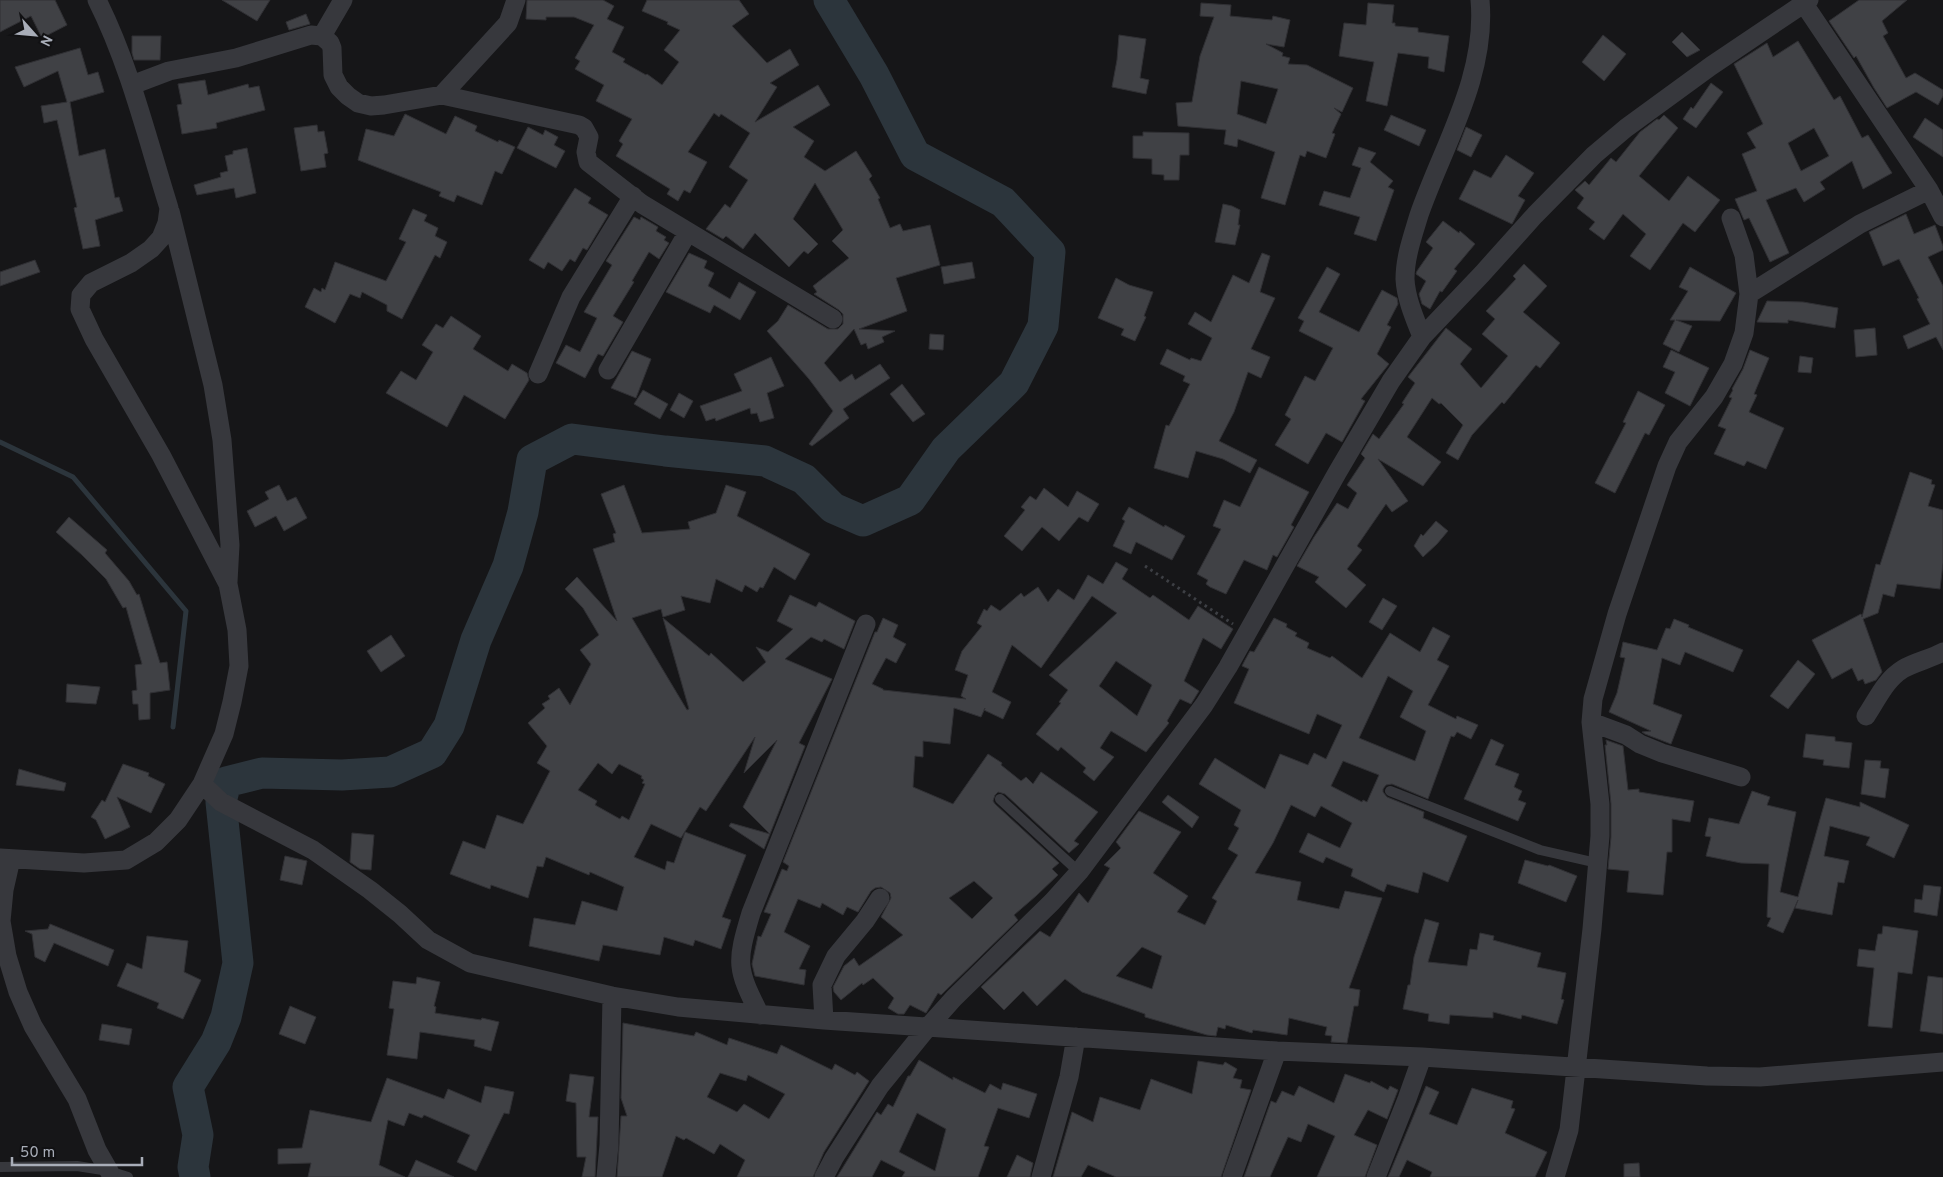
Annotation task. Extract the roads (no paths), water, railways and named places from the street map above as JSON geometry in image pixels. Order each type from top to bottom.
[{"type":"street","points":[[97,0],[110,27],[132,85],[169,208],[214,385],[222,440],[230,545],[228,584],[237,630],[239,666],[224,734],[202,784],[178,820],[156,842],[126,860],[84,863],[6,859],[1,921],[7,956],[18,992],[33,1026],[77,1099],[97,1150],[109,1171]]},
{"type":"street","points":[[322,36],[344,0]]},
{"type":"street","points":[[442,94],[508,23],[516,0]]},
{"type":"street","points":[[1422,337],[1409,302],[1405,279],[1408,259],[1423,205],[1453,130],[1478,52],[1481,17],[1480,0]]},
{"type":"street","points":[[824,1177],[880,1086],[954,998],[1052,902],[1079,872],[1204,705],[1228,667],[1355,442],[1392,381],[1422,337],[1482,274],[1534,215],[1594,155],[1626,128],[1697,76],[1806,2],[1930,190],[1943,217]]},
{"type":"street","points":[[132,85],[169,71],[236,58],[311,35],[322,36],[332,48],[333,76],[339,87],[358,103],[384,106],[442,94],[579,125],[584,128],[589,137],[586,152],[588,162],[642,204],[833,319]]},
{"type":"street","points":[[1750,294],[1860,224],[1930,190]]},
{"type":"street","points":[[538,374],[571,297],[633,196]]},
{"type":"street","points":[[169,208],[168,223],[162,238],[151,249],[131,263],[90,283],[81,295],[80,310],[131,405],[161,455],[228,584]]},
{"type":"street","points":[[1555,1177],[1569,1130],[1592,929],[1600,836],[1600,804],[1591,722],[1593,698],[1617,614],[1635,566],[1666,466],[1678,442],[1714,396],[1732,364],[1744,334],[1750,294],[1744,255],[1731,218]]},
{"type":"street","points":[[608,370],[688,232]]},
{"type":"street","points":[[760,1015],[747,991],[740,969],[740,949],[751,914],[866,624]]},
{"type":"street","points":[[1866,716],[1894,675],[1943,652]]},
{"type":"street","points":[[1591,722],[1626,735],[1640,744],[1662,753],[1741,777]]},
{"type":"street","points":[[202,784],[221,802],[313,850],[393,908],[428,940],[470,963],[612,996],[678,1007],[824,1020],[1277,1051],[1422,1057],[1707,1076],[1760,1077],[1943,1062]]},
{"type":"street","points":[[824,1020],[822,985],[836,956],[865,921],[880,898]]},
{"type":"street","points":[[606,1177],[610,1145],[612,996]]},
{"type":"street","points":[[1041,1177],[1069,1077],[1076,1037]]},
{"type":"street","points":[[1232,1177],[1277,1051]]},
{"type":"street","points":[[1376,1177],[1422,1057]]},
{"type":"lane","points":[[1390,791],[1540,850],[1597,863]]},
{"type":"lane","points":[[1000,799],[1079,872]]},
{"type":"lane","points":[[0,1167],[78,1166],[109,1171],[128,1177]]},
{"type":"waterway","points":[[195,1177],[193,1167],[198,1135],[188,1087],[216,1042],[226,1017],[238,963],[221,802],[226,782],[262,773],[342,775],[390,772],[432,753],[449,726],[476,640],[508,566],[523,512],[532,460],[572,439],[765,461],[804,479],[833,508],[863,521],[910,500],[946,449],[1014,383],[1043,326],[1050,252],[1003,202],[915,155],[874,75],[829,0]]},
{"type":"waterway","points":[[0,442],[73,477],[186,611],[173,727]]}]
